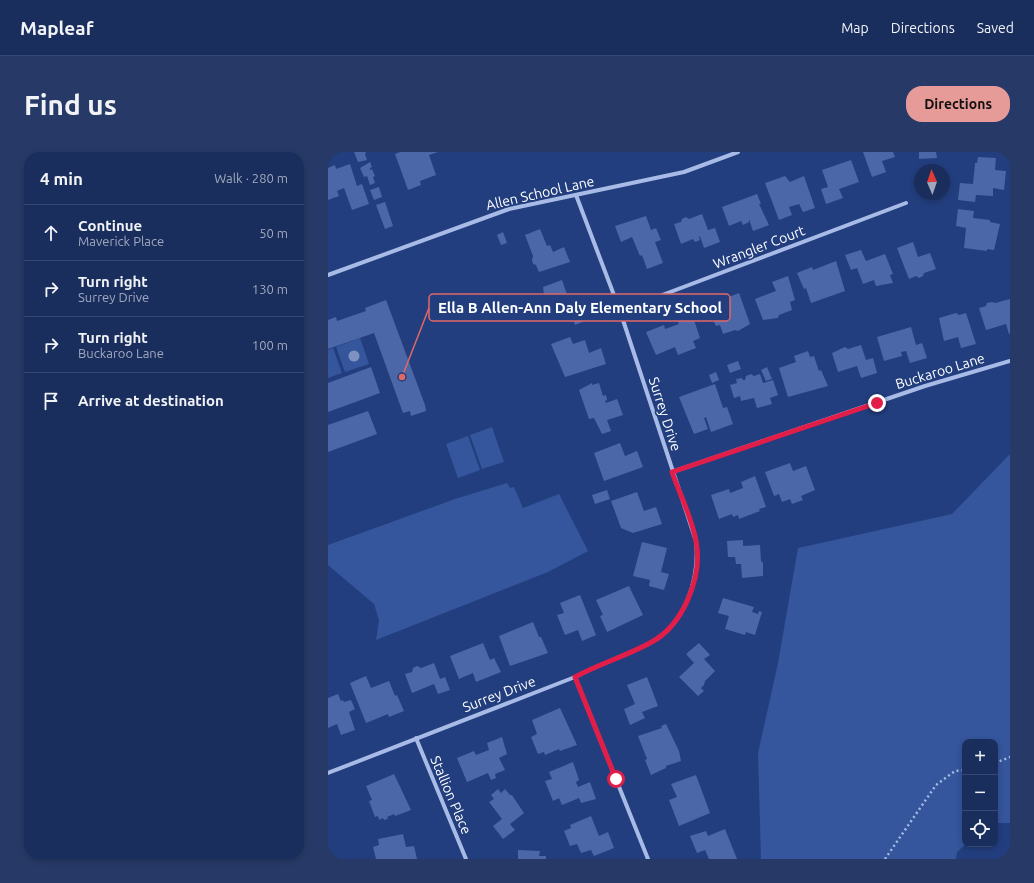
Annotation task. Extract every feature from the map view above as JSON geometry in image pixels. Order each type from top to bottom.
[{"type":"street","name":"Allen School Lane","points":[[328,275],[509,209],[684,172],[738,152]]},
{"type":"street","name":"Surrey Drive","points":[[328,773],[575,677],[597,665],[651,643],[677,618],[689,597],[696,575],[696,541],[620,311],[576,195]]},
{"type":"street","name":"Wrangler Court","points":[[620,311],[906,203]]},
{"type":"street","name":"Buckaroo Lane","points":[[672,472],[925,386],[1010,361]]},
{"type":"street","points":[[575,677],[648,859]]},
{"type":"street","name":"Stallion Place","points":[[416,738],[466,859]]},
{"type":"path","points":[[998,762],[1010,757]]},
{"type":"path","points":[[885,859],[936,786],[955,771],[962,770]]},
{"type":"shaded area","points":[[360,338],[369,364],[345,372],[336,347]]},
{"type":"shaded area","points":[[333,348],[342,373],[328,378],[328,350]]},
{"type":"shaded area","points":[[492,427],[504,462],[482,469],[470,435]]},
{"type":"shaded area","points":[[468,436],[480,470],[458,478],[446,444]]},
{"type":"shaded area","points":[[1010,454],[1010,823],[998,823],[998,739],[962,739],[963,847],[957,852],[956,859],[761,859],[758,753],[778,663],[798,548],[952,514]]},
{"type":"shaded area","points":[[507,483],[510,488],[514,487],[523,508],[559,494],[588,551],[548,572],[376,640],[379,620],[374,604],[328,565],[328,545],[455,499]]},
{"type":"building","points":[[354,152],[366,152],[365,154],[367,160],[358,162]]},
{"type":"building","points":[[400,152],[438,152],[429,155],[436,175],[420,181],[421,185],[408,190],[395,154]]},
{"type":"building","points":[[863,152],[893,152],[895,157],[882,161],[886,172],[872,177]]},
{"type":"building","points":[[919,152],[936,152],[937,158],[919,159]]},
{"type":"building","points":[[978,157],[996,158],[995,170],[1006,171],[1004,190],[993,188],[993,196],[976,195],[975,202],[958,200],[960,183],[973,184],[975,163],[977,163]]},
{"type":"building","points":[[851,160],[859,182],[839,189],[843,198],[826,204],[821,189],[828,187],[822,170]]},
{"type":"building","points":[[370,162],[372,167],[370,170],[372,169],[375,176],[373,177],[375,183],[370,185],[367,176],[364,177],[360,168]]},
{"type":"building","points":[[350,164],[357,186],[362,184],[369,204],[352,210],[344,188],[337,191],[339,196],[328,200],[328,168],[335,165],[336,169]]},
{"type":"building","points":[[785,176],[790,182],[804,176],[815,208],[803,212],[799,204],[789,207],[792,215],[779,220],[765,183]]},
{"type":"building","points":[[379,187],[382,197],[374,200],[370,190]]},
{"type":"building","points":[[757,194],[761,204],[759,204],[769,225],[753,231],[749,219],[749,222],[743,225],[741,221],[729,226],[722,207]]},
{"type":"building","points":[[385,202],[393,226],[385,229],[376,205]]},
{"type":"building","points":[[958,209],[974,211],[973,218],[990,220],[990,222],[1000,224],[994,250],[987,249],[987,251],[964,248],[966,228],[956,226]]},
{"type":"building","points":[[702,214],[708,230],[715,228],[720,242],[704,248],[700,236],[700,240],[695,242],[693,239],[681,244],[674,224],[681,222],[682,219],[686,217],[689,219]]},
{"type":"building","points":[[646,216],[651,230],[656,228],[661,240],[655,242],[663,263],[647,269],[642,255],[640,256],[632,237],[621,242],[615,226]]},
{"type":"building","points":[[540,229],[547,246],[550,245],[553,252],[564,247],[570,262],[539,272],[536,265],[533,264],[533,256],[525,235]]},
{"type":"building","points":[[503,232],[507,243],[501,245],[497,235]]},
{"type":"building","points":[[913,242],[918,257],[930,253],[936,269],[924,273],[923,276],[919,278],[916,276],[909,279],[897,248]]},
{"type":"building","points":[[861,250],[866,261],[885,254],[893,274],[890,275],[893,283],[876,286],[874,280],[863,284],[857,268],[851,270],[845,255]]},
{"type":"building","points":[[836,261],[845,291],[811,303],[806,288],[804,289],[797,273],[812,267],[813,270]]},
{"type":"building","points":[[788,276],[795,300],[790,302],[792,310],[779,315],[778,318],[763,320],[755,299],[776,291],[772,282]]},
{"type":"building","points":[[562,280],[569,300],[580,296],[587,320],[575,325],[570,310],[553,316],[548,301],[545,301],[543,287]]},
{"type":"building","points":[[739,293],[750,324],[738,331],[735,330],[723,334],[720,325],[716,326],[714,322],[718,320],[716,315],[729,311],[724,299]]},
{"type":"building","points":[[1010,299],[1010,334],[1006,324],[986,330],[979,308],[986,306],[987,303],[995,303]]},
{"type":"building","points":[[386,300],[425,405],[426,411],[411,416],[410,411],[403,413],[374,333],[328,349],[328,320],[336,317],[337,321],[366,311],[365,308]]},
{"type":"building","points":[[691,311],[700,338],[693,341],[696,348],[678,355],[675,347],[656,355],[646,332],[664,325],[665,329],[679,324],[676,317]]},
{"type":"building","points":[[956,313],[959,315],[966,313],[976,344],[961,348],[958,337],[944,341],[939,318]]},
{"type":"building","points":[[911,327],[916,345],[922,343],[927,358],[910,363],[906,351],[901,352],[902,356],[884,361],[877,337]]},
{"type":"building","points":[[570,337],[573,344],[585,340],[589,353],[601,348],[606,364],[565,377],[551,344]]},
{"type":"building","points":[[861,345],[866,360],[873,358],[877,373],[861,378],[857,366],[838,372],[832,353],[845,347],[848,349]]},
{"type":"building","points":[[808,351],[810,357],[814,356],[819,371],[821,370],[828,386],[788,397],[779,368],[796,362],[794,356]]},
{"type":"building","points":[[738,361],[741,369],[730,373],[727,365]]},
{"type":"building","points":[[371,367],[380,393],[328,412],[328,383]]},
{"type":"building","points":[[767,367],[772,379],[766,381],[761,370]]},
{"type":"building","points":[[716,372],[719,380],[712,383],[709,375]]},
{"type":"building","points":[[751,374],[754,376],[760,374],[763,383],[773,380],[778,395],[770,398],[772,404],[757,408],[754,398],[741,401],[740,396],[734,398],[730,385],[737,383],[736,379],[742,378],[745,380],[746,376]]},
{"type":"building","points":[[592,383],[592,385],[599,383],[603,396],[606,395],[606,403],[617,399],[623,415],[607,420],[611,431],[602,434],[594,418],[589,419],[579,390]]},
{"type":"building","points":[[715,384],[723,408],[727,407],[733,424],[711,432],[706,417],[704,418],[708,429],[694,434],[679,397]]},
{"type":"building","points":[[368,411],[377,434],[328,452],[328,425]]},
{"type":"building","points":[[620,443],[625,456],[637,451],[643,467],[604,481],[594,453]]},
{"type":"building","points":[[790,463],[793,471],[806,466],[815,490],[801,496],[803,500],[792,504],[790,499],[782,502],[779,494],[774,496],[765,472]]},
{"type":"building","points":[[755,476],[766,507],[759,509],[760,511],[739,519],[738,515],[733,517],[732,514],[719,519],[711,495],[729,489],[730,493],[743,488],[741,482]]},
{"type":"building","points":[[607,490],[610,499],[595,504],[592,495]]},
{"type":"building","points":[[637,492],[644,511],[656,507],[662,524],[633,533],[621,528],[611,501]]},
{"type":"building","points":[[743,540],[743,546],[760,545],[761,561],[763,563],[763,576],[742,578],[741,564],[736,564],[735,557],[728,557],[727,541]]},
{"type":"building","points":[[642,542],[667,548],[661,572],[669,574],[664,590],[649,586],[650,580],[633,576]]},
{"type":"building","points":[[629,586],[643,615],[607,632],[600,616],[603,615],[596,600]]},
{"type":"building","points":[[580,595],[596,635],[582,641],[578,630],[565,635],[557,615],[564,613],[560,603]]},
{"type":"building","points":[[723,598],[754,607],[752,612],[758,614],[759,611],[762,612],[755,635],[746,632],[745,635],[725,629],[729,616],[718,613]]},
{"type":"building","points":[[533,622],[548,653],[510,666],[499,636]]},
{"type":"building","points":[[483,643],[490,660],[494,658],[501,672],[476,682],[473,673],[459,679],[450,656]]},
{"type":"building","points":[[699,643],[710,655],[704,659],[715,671],[705,681],[701,688],[704,691],[698,696],[679,677],[694,663],[686,654]]},
{"type":"building","points":[[434,663],[440,679],[445,677],[450,690],[438,694],[434,684],[412,693],[405,674],[412,672],[413,668],[417,666],[421,668]]},
{"type":"building","points":[[366,676],[371,688],[389,681],[395,696],[397,695],[404,711],[389,717],[388,714],[366,723],[350,683]]},
{"type":"building","points":[[647,677],[658,706],[642,712],[645,718],[630,725],[624,709],[635,704],[627,685]]},
{"type":"building","points":[[338,694],[341,701],[343,700],[344,702],[351,700],[355,709],[349,712],[355,730],[341,735],[337,724],[328,728],[328,698]]},
{"type":"building","points":[[560,708],[577,745],[560,751],[559,749],[545,755],[544,752],[538,754],[531,737],[537,734],[532,720]]},
{"type":"building","points":[[666,724],[679,751],[681,761],[666,766],[666,768],[651,775],[645,760],[647,759],[638,736],[662,728],[661,726]]},
{"type":"building","points":[[502,737],[507,754],[499,758],[505,770],[495,774],[496,778],[491,780],[488,773],[467,782],[457,758],[474,751],[476,755],[489,750],[487,743]]},
{"type":"building","points":[[573,762],[579,780],[576,782],[578,787],[590,782],[596,799],[581,803],[579,798],[562,805],[559,798],[553,801],[545,781],[552,779],[549,772]]},
{"type":"building","points":[[394,774],[411,810],[395,816],[394,814],[387,817],[388,819],[384,820],[383,818],[379,820],[378,816],[375,817],[369,801],[372,800],[366,786]]},
{"type":"building","points":[[696,775],[710,813],[679,826],[669,800],[677,797],[671,784]]},
{"type":"building","points":[[498,789],[501,793],[505,789],[510,795],[512,795],[524,813],[510,824],[515,830],[503,839],[493,826],[502,819],[489,802],[494,799],[491,795]]},
{"type":"building","points":[[591,816],[599,836],[608,832],[614,848],[594,856],[591,850],[581,853],[577,844],[570,846],[564,831],[571,828],[570,825]]},
{"type":"building","points":[[725,829],[737,859],[709,859],[705,850],[697,853],[690,836],[706,831],[708,836]]},
{"type":"building","points":[[403,834],[406,847],[414,846],[417,859],[376,859],[373,847],[379,845],[378,839]]},
{"type":"building","points":[[518,850],[540,851],[539,856],[546,856],[546,859],[518,859]]},
{"type":"place","name":"Ella B Allen-Ann Daly Elementary School","points":[[402,377]]},
{"type":"route","points":[[616,779],[575,677],[597,665],[651,643],[677,618],[689,597],[696,575],[696,541],[672,472],[877,403]]}]
